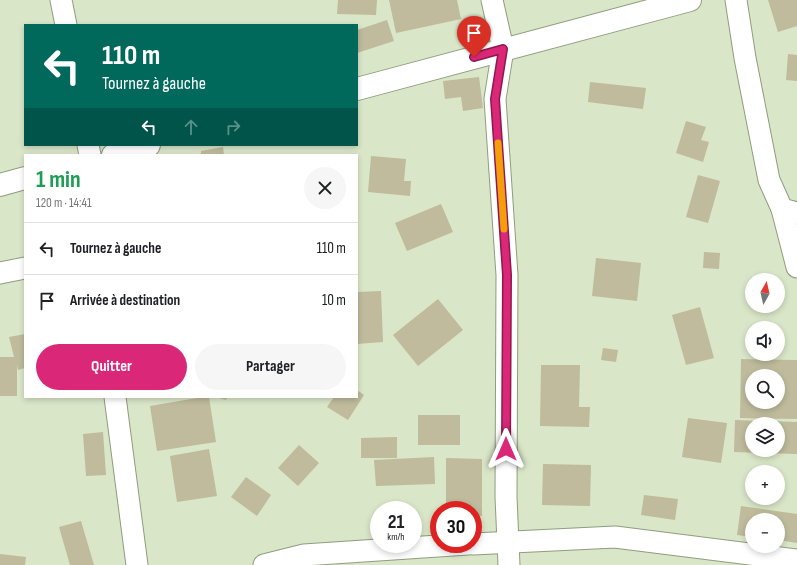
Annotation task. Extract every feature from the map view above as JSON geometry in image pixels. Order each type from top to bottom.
[{"type":"street","points":[[61,0],[66,24]]},
{"type":"street","points":[[492,0],[503,49],[495,99],[507,275],[506,497],[509,565]]},
{"type":"street","points":[[358,89],[690,0]]},
{"type":"street","points":[[736,0],[745,58],[769,180],[790,211],[797,267]]},
{"type":"street","points":[[117,154],[145,146]]},
{"type":"street","points":[[0,185],[24,178]]},
{"type":"street","points":[[0,272],[24,268]]},
{"type":"street","points":[[115,398],[137,565]]},
{"type":"street","points":[[482,543],[614,536],[797,560]]},
{"type":"street","points":[[264,565],[304,555],[430,547]]},
{"type":"building","points":[[338,0],[377,0],[376,15],[337,14]]},
{"type":"building","points":[[389,0],[457,0],[461,19],[396,33]]},
{"type":"building","points":[[768,0],[797,0],[797,26],[778,32]]},
{"type":"building","points":[[387,20],[394,41],[358,53],[358,30]]},
{"type":"building","points":[[788,54],[797,55],[797,81],[786,80]]},
{"type":"building","points":[[479,77],[483,108],[463,111],[461,97],[445,99],[443,81]]},
{"type":"building","points":[[590,82],[646,88],[643,109],[588,102]]},
{"type":"building","points":[[686,121],[706,127],[701,140],[709,142],[703,162],[676,153]]},
{"type":"building","points":[[223,147],[224,154],[201,154],[201,151]]},
{"type":"building","points":[[371,156],[406,159],[404,181],[411,181],[410,196],[368,192]]},
{"type":"building","points":[[698,175],[720,181],[708,223],[686,217]]},
{"type":"building","points":[[441,204],[453,232],[407,251],[395,223]]},
{"type":"building","points":[[704,252],[720,253],[719,269],[703,268]]},
{"type":"building","points":[[596,258],[641,263],[637,301],[592,296]]},
{"type":"building","points":[[381,291],[383,342],[358,344],[358,292]]},
{"type":"building","points":[[438,299],[463,330],[418,366],[393,335]]},
{"type":"building","points":[[700,307],[714,358],[686,365],[672,315]]},
{"type":"building","points":[[24,334],[24,368],[18,370],[17,365],[17,396],[0,396],[0,357],[14,357],[9,337]]},
{"type":"building","points":[[603,348],[618,350],[616,362],[601,360]]},
{"type":"building","points":[[741,359],[745,359],[745,361],[797,360],[797,419],[785,419],[785,417],[740,418]]},
{"type":"building","points":[[541,365],[580,365],[579,407],[590,407],[589,427],[540,426]]},
{"type":"building","points":[[358,391],[364,395],[348,420],[327,407],[333,398],[358,398]]},
{"type":"building","points":[[197,398],[209,398],[216,442],[157,451],[150,406]]},
{"type":"building","points":[[418,415],[460,415],[460,445],[418,445]]},
{"type":"building","points":[[688,418],[727,423],[721,463],[682,457]]},
{"type":"building","points":[[735,420],[745,420],[745,452],[734,452]]},
{"type":"building","points":[[785,422],[797,422],[797,454],[785,454]]},
{"type":"building","points":[[103,432],[106,475],[86,476],[83,434]]},
{"type":"building","points":[[397,437],[397,458],[361,458],[361,438]]},
{"type":"building","points":[[299,445],[319,463],[298,486],[278,468]]},
{"type":"building","points":[[209,449],[217,496],[177,502],[170,456]]},
{"type":"building","points":[[434,457],[435,484],[376,486],[374,460]]},
{"type":"building","points":[[446,458],[482,459],[482,501],[446,501]]},
{"type":"building","points":[[543,464],[591,465],[590,506],[542,505]]},
{"type":"building","points":[[246,477],[271,495],[257,516],[231,497]]},
{"type":"building","points":[[644,495],[678,499],[675,520],[641,515]]},
{"type":"building","points":[[741,506],[797,514],[797,543],[785,541],[785,513],[745,513],[745,536],[737,535]]},
{"type":"building","points":[[81,521],[94,565],[70,565],[59,527]]},
{"type":"building","points":[[0,554],[26,557],[25,565],[0,565]]},
{"type":"slow traffic","points":[[498,143],[504,229]]},
{"type":"route","points":[[474,57],[503,49],[495,99],[507,275],[506,449]]}]
